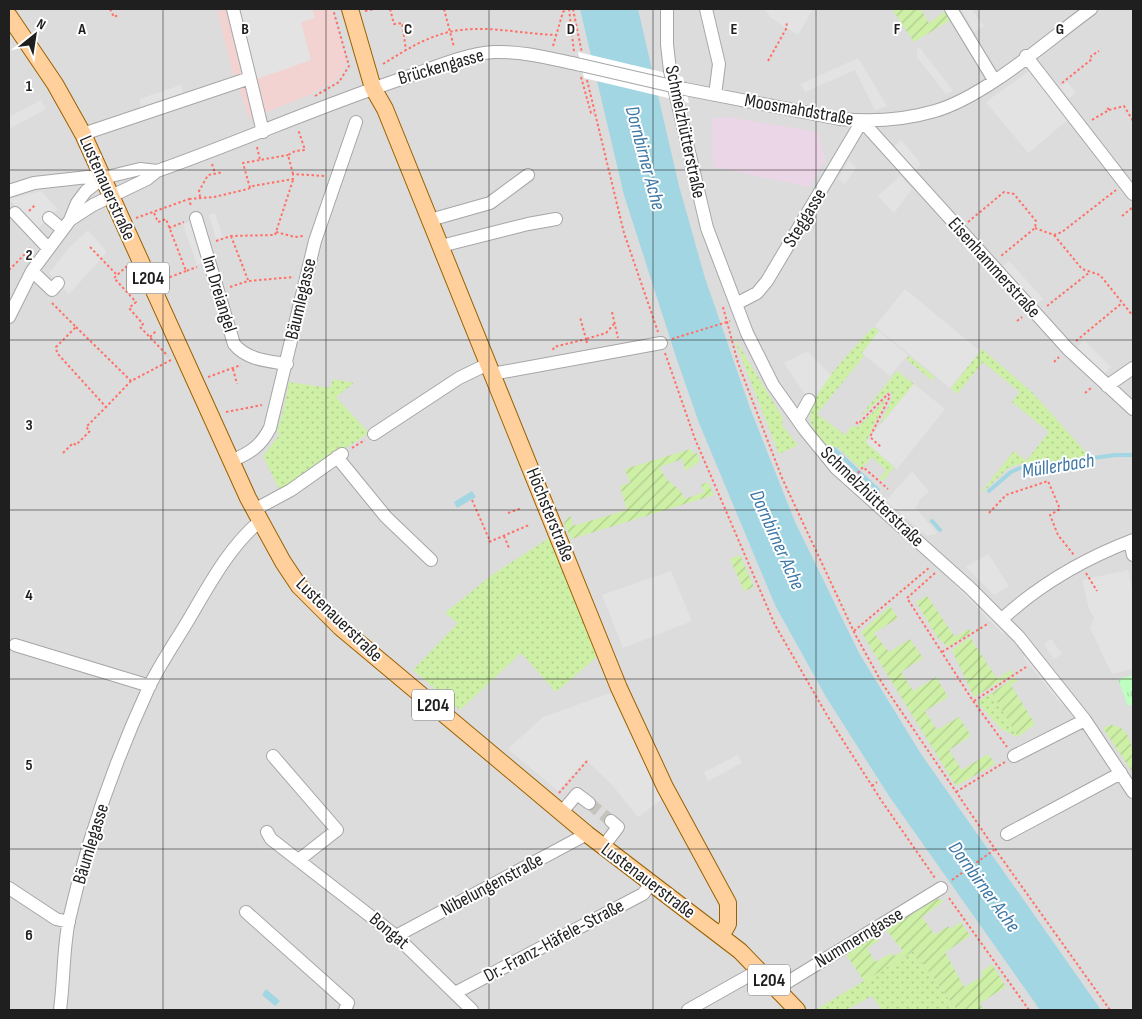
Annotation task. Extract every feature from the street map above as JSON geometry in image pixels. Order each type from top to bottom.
[{"type":"main road","name":"Höchsterstraße","points":[[356,10],[373,88],[385,109],[639,734],[680,816],[728,903],[728,924],[721,936]]},
{"type":"main road","name":"Lustenauerstraße","points":[[9,16],[55,84],[83,134],[231,461],[257,516],[282,562],[314,602],[359,643],[603,847],[650,885],[721,936],[778,988],[797,1010]]},
{"type":"street","points":[[233,9],[263,132]]},
{"type":"street","name":"Schmelzhütterstraße","points":[[667,9],[667,44],[670,71],[707,228],[747,333],[773,385],[836,468],[1002,619],[1038,660],[1085,720],[1133,792]]},
{"type":"street","points":[[706,9],[719,64],[715,95]]},
{"type":"street","points":[[951,9],[994,80]]},
{"type":"street","name":"Moosmahdstraße","points":[[685,89],[818,116],[862,121],[904,118],[936,111],[968,97],[1091,9]]},
{"type":"street","name":"Brückengasse","points":[[66,224],[110,196],[147,180],[157,171],[263,132],[373,88],[453,61],[483,54],[517,53],[580,62],[685,89]]},
{"type":"street","points":[[1026,56],[1128,187]]},
{"type":"street","points":[[83,134],[250,78]]},
{"type":"street","name":"Steggasse","points":[[736,304],[757,293],[767,281],[862,121]]},
{"type":"street","name":"Eisenhammerstraße","points":[[862,121],[1037,315],[1133,410]]},
{"type":"street","name":"Bäumlegasse","points":[[231,461],[253,451],[263,441],[270,428],[277,406],[315,241],[356,122]]},
{"type":"street","name":"Brückengasse","points":[[103,178],[132,170],[157,171]]},
{"type":"street","points":[[430,220],[490,203],[528,175]]},
{"type":"street","points":[[9,190],[34,183],[88,177],[103,178]]},
{"type":"street","points":[[9,317],[44,244],[66,224],[86,191],[103,178]]},
{"type":"street","points":[[20,214],[44,244]]},
{"type":"street","points":[[49,218],[66,224]]},
{"type":"street","name":"Im Dreiangel","points":[[190,220],[204,245],[234,344],[254,358],[287,364]]},
{"type":"street","points":[[441,246],[519,226],[556,220]]},
{"type":"street","points":[[32,271],[52,290],[58,282]]},
{"type":"street","points":[[374,434],[461,378],[490,369],[555,362],[664,342]]},
{"type":"street","points":[[1107,386],[1133,368]]},
{"type":"street","points":[[798,420],[809,400]]},
{"type":"street","points":[[340,455],[374,504],[432,560]]},
{"type":"street","name":"Bäumlegasse","points":[[60,1010],[69,922],[100,813],[150,686],[213,578],[257,516],[340,455]]},
{"type":"street","points":[[1002,619],[1040,588],[1089,561],[1132,541],[1133,555]]},
{"type":"street","points":[[16,645],[150,686]]},
{"type":"street","points":[[1014,756],[1085,720]]},
{"type":"street","points":[[273,756],[337,830],[300,859]]},
{"type":"street","points":[[1007,834],[1121,773]]},
{"type":"street","points":[[561,812],[576,794],[589,803]]},
{"type":"street","points":[[603,847],[618,828],[611,821]]},
{"type":"street","name":"Bongat","points":[[267,832],[271,839],[300,859],[396,936],[472,1010]]},
{"type":"street","name":"Nibelungenstraße","points":[[396,936],[587,834]]},
{"type":"street","name":"Dr.-Franz-Häfele-Straße","points":[[455,993],[643,894],[650,885]]},
{"type":"street","name":"Nummerngasse","points":[[778,988],[944,886]]},
{"type":"street","points":[[9,888],[56,919],[69,922]]},
{"type":"street","points":[[246,912],[348,1003],[345,1010]]},
{"type":"street","points":[[688,1010],[759,970]]},
{"type":"path","points":[[110,9],[114,17],[118,15]]},
{"type":"path","points":[[315,96],[339,82],[349,66],[333,9]]},
{"type":"path","points":[[356,10],[376,9]]},
{"type":"path","points":[[390,9],[394,24],[402,23],[406,50]]},
{"type":"path","points":[[444,9],[455,48]]},
{"type":"path","points":[[553,48],[563,12],[569,9]]},
{"type":"path","points":[[569,9],[591,113],[594,113]]},
{"type":"path","points":[[569,9],[580,62]]},
{"type":"path","points":[[768,61],[786,29],[787,22]]},
{"type":"path","points":[[383,64],[420,42],[449,32],[470,30],[556,35]]},
{"type":"path","points":[[1058,86],[1092,59],[1091,56],[1099,51]]},
{"type":"path","points":[[587,80],[624,233],[664,342],[701,453],[775,624],[828,717],[872,786],[944,886],[1029,1010]]},
{"type":"path","points":[[1086,124],[1108,108],[1124,106],[1133,121]]},
{"type":"path","points":[[250,188],[242,163],[305,150],[298,130]]},
{"type":"path","points":[[256,145],[260,160]]},
{"type":"path","points":[[204,245],[232,236],[275,235],[293,179],[288,154]]},
{"type":"path","points":[[212,162],[215,173]]},
{"type":"path","points":[[200,197],[199,190],[208,175],[222,172]]},
{"type":"path","points":[[293,174],[324,176],[336,179]]},
{"type":"path","points":[[133,219],[200,197],[214,197],[293,179]]},
{"type":"path","points":[[1054,235],[1062,232],[1128,187]]},
{"type":"path","points":[[964,226],[1004,192],[1014,194],[1036,221],[1035,228],[995,261]]},
{"type":"path","points":[[169,228],[190,220],[189,200]]},
{"type":"path","points":[[20,214],[36,204]]},
{"type":"path","points":[[1122,216],[1133,207]]},
{"type":"path","points":[[154,213],[158,222],[166,219],[186,271]]},
{"type":"path","points":[[1035,228],[1054,235],[1082,269],[1100,275],[1133,316]]},
{"type":"path","points":[[276,232],[301,236]]},
{"type":"path","points":[[232,236],[248,281]]},
{"type":"path","points":[[9,270],[44,244]]},
{"type":"path","points":[[90,247],[117,275]]},
{"type":"path","points":[[161,281],[210,262]]},
{"type":"path","points":[[127,266],[114,278],[136,302]]},
{"type":"path","points":[[1043,310],[1090,272]]},
{"type":"path","points":[[218,291],[248,281],[296,277],[305,279]]},
{"type":"path","points":[[63,453],[73,443],[76,445],[90,431],[86,427],[131,381],[172,359],[140,327],[143,324],[129,308],[142,296]]},
{"type":"path","points":[[48,299],[131,381]]},
{"type":"path","points":[[1073,343],[1122,303]]},
{"type":"path","points":[[612,312],[621,350]]},
{"type":"path","points":[[580,317],[591,356]]},
{"type":"path","points":[[664,342],[724,323],[754,409],[782,478],[854,632],[882,682],[994,850],[1110,1010]]},
{"type":"path","points":[[555,362],[554,347],[606,333],[614,324]]},
{"type":"path","points":[[76,327],[56,346],[56,353],[106,407]]},
{"type":"path","points":[[150,337],[158,329]]},
{"type":"path","points":[[208,377],[250,362],[254,358]]},
{"type":"path","points":[[233,368],[237,384]]},
{"type":"path","points":[[856,422],[858,424],[888,394],[890,396],[870,437],[881,447]]},
{"type":"path","points":[[226,412],[269,404],[277,406]]},
{"type":"path","points":[[340,455],[374,434]]},
{"type":"path","points":[[862,468],[888,489]]},
{"type":"path","points":[[990,512],[1006,495],[1048,480],[1060,509],[1050,515],[1058,535],[1078,558]]},
{"type":"path","points":[[472,500],[489,542],[529,525]]},
{"type":"path","points":[[508,513],[522,508]]},
{"type":"path","points":[[504,536],[509,548]]},
{"type":"path","points":[[854,632],[934,564]]},
{"type":"path","points":[[940,569],[907,598],[973,701],[1014,756],[956,792]]},
{"type":"path","points":[[1085,571],[1097,591]]},
{"type":"path","points":[[942,653],[989,623]]},
{"type":"path","points":[[973,701],[1028,666]]},
{"type":"path","points":[[557,795],[587,761]]},
{"type":"path","points":[[872,786],[877,782]]},
{"type":"path","points":[[944,886],[994,850]]},
{"type":"shaded area","points":[[9,9],[1133,9],[1133,1010],[9,1010]]},
{"type":"shaded area","points":[[217,9],[331,9],[346,60],[343,71],[334,82],[309,95],[250,119],[232,71]]},
{"type":"shaded area","points":[[239,9],[312,9],[315,18],[301,22],[311,60],[257,79]]},
{"type":"shaded area","points":[[765,9],[813,9],[798,35],[771,18]]},
{"type":"shaded area","points":[[961,9],[971,9],[984,26],[974,32]]},
{"type":"shaded area","points":[[920,48],[953,91],[946,94],[917,57],[917,49]]},
{"type":"shaded area","points":[[858,58],[887,106],[875,110],[855,70],[805,92],[801,84]]},
{"type":"shaded area","points":[[1029,71],[1068,120],[1028,153],[986,102]]},
{"type":"shaded area","points":[[1067,82],[1076,93],[1069,98],[1060,87]]},
{"type":"shaded area","points":[[181,85],[183,93],[141,107],[139,99]]},
{"type":"shaded area","points":[[41,100],[46,109],[11,128],[9,117]]},
{"type":"shaded area","points":[[727,117],[818,132],[825,160],[810,187],[713,167],[712,119]]},
{"type":"shaded area","points":[[901,140],[921,164],[915,171],[894,147]]},
{"type":"shaded area","points":[[849,160],[856,168],[845,184],[838,179]]},
{"type":"shaded area","points":[[900,176],[912,189],[894,213],[878,196]]},
{"type":"shaded area","points":[[41,191],[58,209],[37,229],[9,199]]},
{"type":"shaded area","points":[[215,213],[223,237],[216,239],[209,215]]},
{"type":"shaded area","points":[[191,221],[205,262],[197,265],[183,224]]},
{"type":"shaded area","points":[[88,230],[107,252],[69,294],[49,273],[70,247]]},
{"type":"shaded area","points":[[1009,261],[1043,299],[1036,305],[1002,267]]},
{"type":"shaded area","points":[[905,289],[980,351],[950,388],[875,326]]},
{"type":"shaded area","points":[[879,331],[908,355],[890,376],[862,353]]},
{"type":"shaded area","points":[[1084,340],[1111,367],[1104,374],[1077,347]]},
{"type":"shaded area","points":[[807,351],[831,375],[811,403],[784,363]]},
{"type":"shaded area","points":[[914,384],[945,409],[897,469],[866,442]]},
{"type":"shaded area","points":[[912,471],[929,492],[918,501],[919,503],[915,507],[936,534],[927,536],[886,501]]},
{"type":"shaded area","points":[[988,554],[1009,586],[994,595],[966,567]]},
{"type":"shaded area","points":[[1128,570],[1133,594],[1133,669],[1112,674],[1090,628],[1094,618],[1089,609],[1082,580]]},
{"type":"shaded area","points":[[671,571],[692,621],[623,648],[602,595]]},
{"type":"shaded area","points":[[956,581],[1006,632],[1003,634],[954,584]]},
{"type":"shaded area","points":[[1051,639],[1062,654],[1054,659],[1044,644]]},
{"type":"shaded area","points":[[1026,654],[1065,702],[1062,705],[1023,657]]},
{"type":"shaded area","points":[[613,692],[662,799],[638,817],[613,786],[586,760],[558,791],[508,749],[543,717]]},
{"type":"shaded area","points":[[738,755],[742,763],[708,781],[704,772]]},
{"type":"green space","points":[[892,9],[921,9],[929,23],[946,11],[952,19],[914,42]]},
{"type":"green space","points":[[873,327],[879,331],[862,353],[864,356],[817,414],[845,435],[853,425],[857,428],[887,398],[866,442],[894,467],[883,481],[880,478],[886,470],[872,457],[861,469],[836,446],[832,451],[817,434],[811,423],[811,412],[823,386]]},
{"type":"green space","points":[[733,336],[783,418],[782,425],[798,445],[779,454]]},
{"type":"green space","points":[[982,349],[1033,393],[1090,457],[1016,465],[1008,468],[982,491],[1014,451],[1026,461],[1049,432],[1012,402],[1020,392],[983,362],[957,394],[951,388]]},
{"type":"green space","points":[[909,356],[935,377],[932,380],[906,359]]},
{"type":"green space","points":[[897,371],[914,384],[880,425],[893,396],[889,391],[858,419]]},
{"type":"green space","points":[[333,379],[354,383],[336,397],[369,433],[280,491],[263,456],[280,434],[277,432],[289,382],[330,388]]},
{"type":"green space","points":[[691,449],[694,454],[697,453],[700,461],[686,471],[682,459],[660,467],[663,473],[685,499],[704,492],[701,485],[708,482],[714,495],[571,539],[564,523],[570,515],[573,526],[627,510],[620,486],[630,483],[625,469]]},
{"type":"green space","points":[[549,538],[598,656],[556,692],[521,653],[460,710],[413,670],[458,623],[445,613],[492,575]]},
{"type":"green space","points":[[740,555],[754,587],[744,591],[730,559]]},
{"type":"green space","points":[[927,596],[955,637],[969,629],[972,632],[948,647],[938,638],[916,602]]},
{"type":"green space","points":[[890,606],[898,618],[874,633],[889,652],[910,639],[923,658],[901,672],[913,691],[936,677],[948,697],[925,711],[937,730],[959,717],[971,736],[949,750],[962,770],[988,754],[995,764],[956,786],[861,632]]},
{"type":"green space","points":[[970,637],[997,679],[1011,670],[1013,674],[974,697],[952,650]]},
{"type":"green space","points":[[1133,675],[1133,704],[1128,706],[1118,679]]},
{"type":"green space","points":[[1015,677],[1017,681],[1011,685],[1035,724],[1018,737],[992,693]]},
{"type":"green space","points":[[992,693],[1018,737],[1001,729],[977,702]]},
{"type":"green space","points":[[1111,725],[1119,727],[1128,736],[1132,750],[1133,773],[1103,728]]},
{"type":"green space","points":[[936,898],[944,901],[922,917],[935,935],[948,926],[950,929],[961,922],[970,936],[945,952],[964,987],[983,976],[981,972],[992,964],[1006,987],[980,1003],[984,1010],[957,1010],[914,951],[864,981],[845,953],[877,933],[878,941],[867,948],[875,962],[892,953],[894,956],[903,951],[885,928]]},
{"type":"green space","points":[[914,951],[957,1010],[882,1010],[872,996],[846,1010],[815,1010]]},
{"type":"water","name":"Dornbirner Ache","points":[[580,9],[638,9],[679,186],[705,278],[750,408],[795,522],[859,653],[921,754],[1101,1010],[1040,1010],[889,796],[826,697],[775,605],[699,423],[676,357],[624,195]]},
{"type":"water","points":[[472,491],[476,497],[457,508],[454,502]]},
{"type":"water","points":[[266,989],[280,1001],[275,1006],[262,995]]},
{"type":"pier","points":[[578,52],[683,77],[689,103],[584,78]]},
{"type":"waterway","name":"Müllerbach","points":[[834,449],[878,490]]},
{"type":"waterway","name":"Müllerbach","points":[[989,491],[1011,472],[1020,468],[1115,455],[1133,455]]},
{"type":"waterway","name":"Müllerbach","points":[[932,521],[940,530]]},
{"type":"tunnel","points":[[589,803],[611,821]]}]
